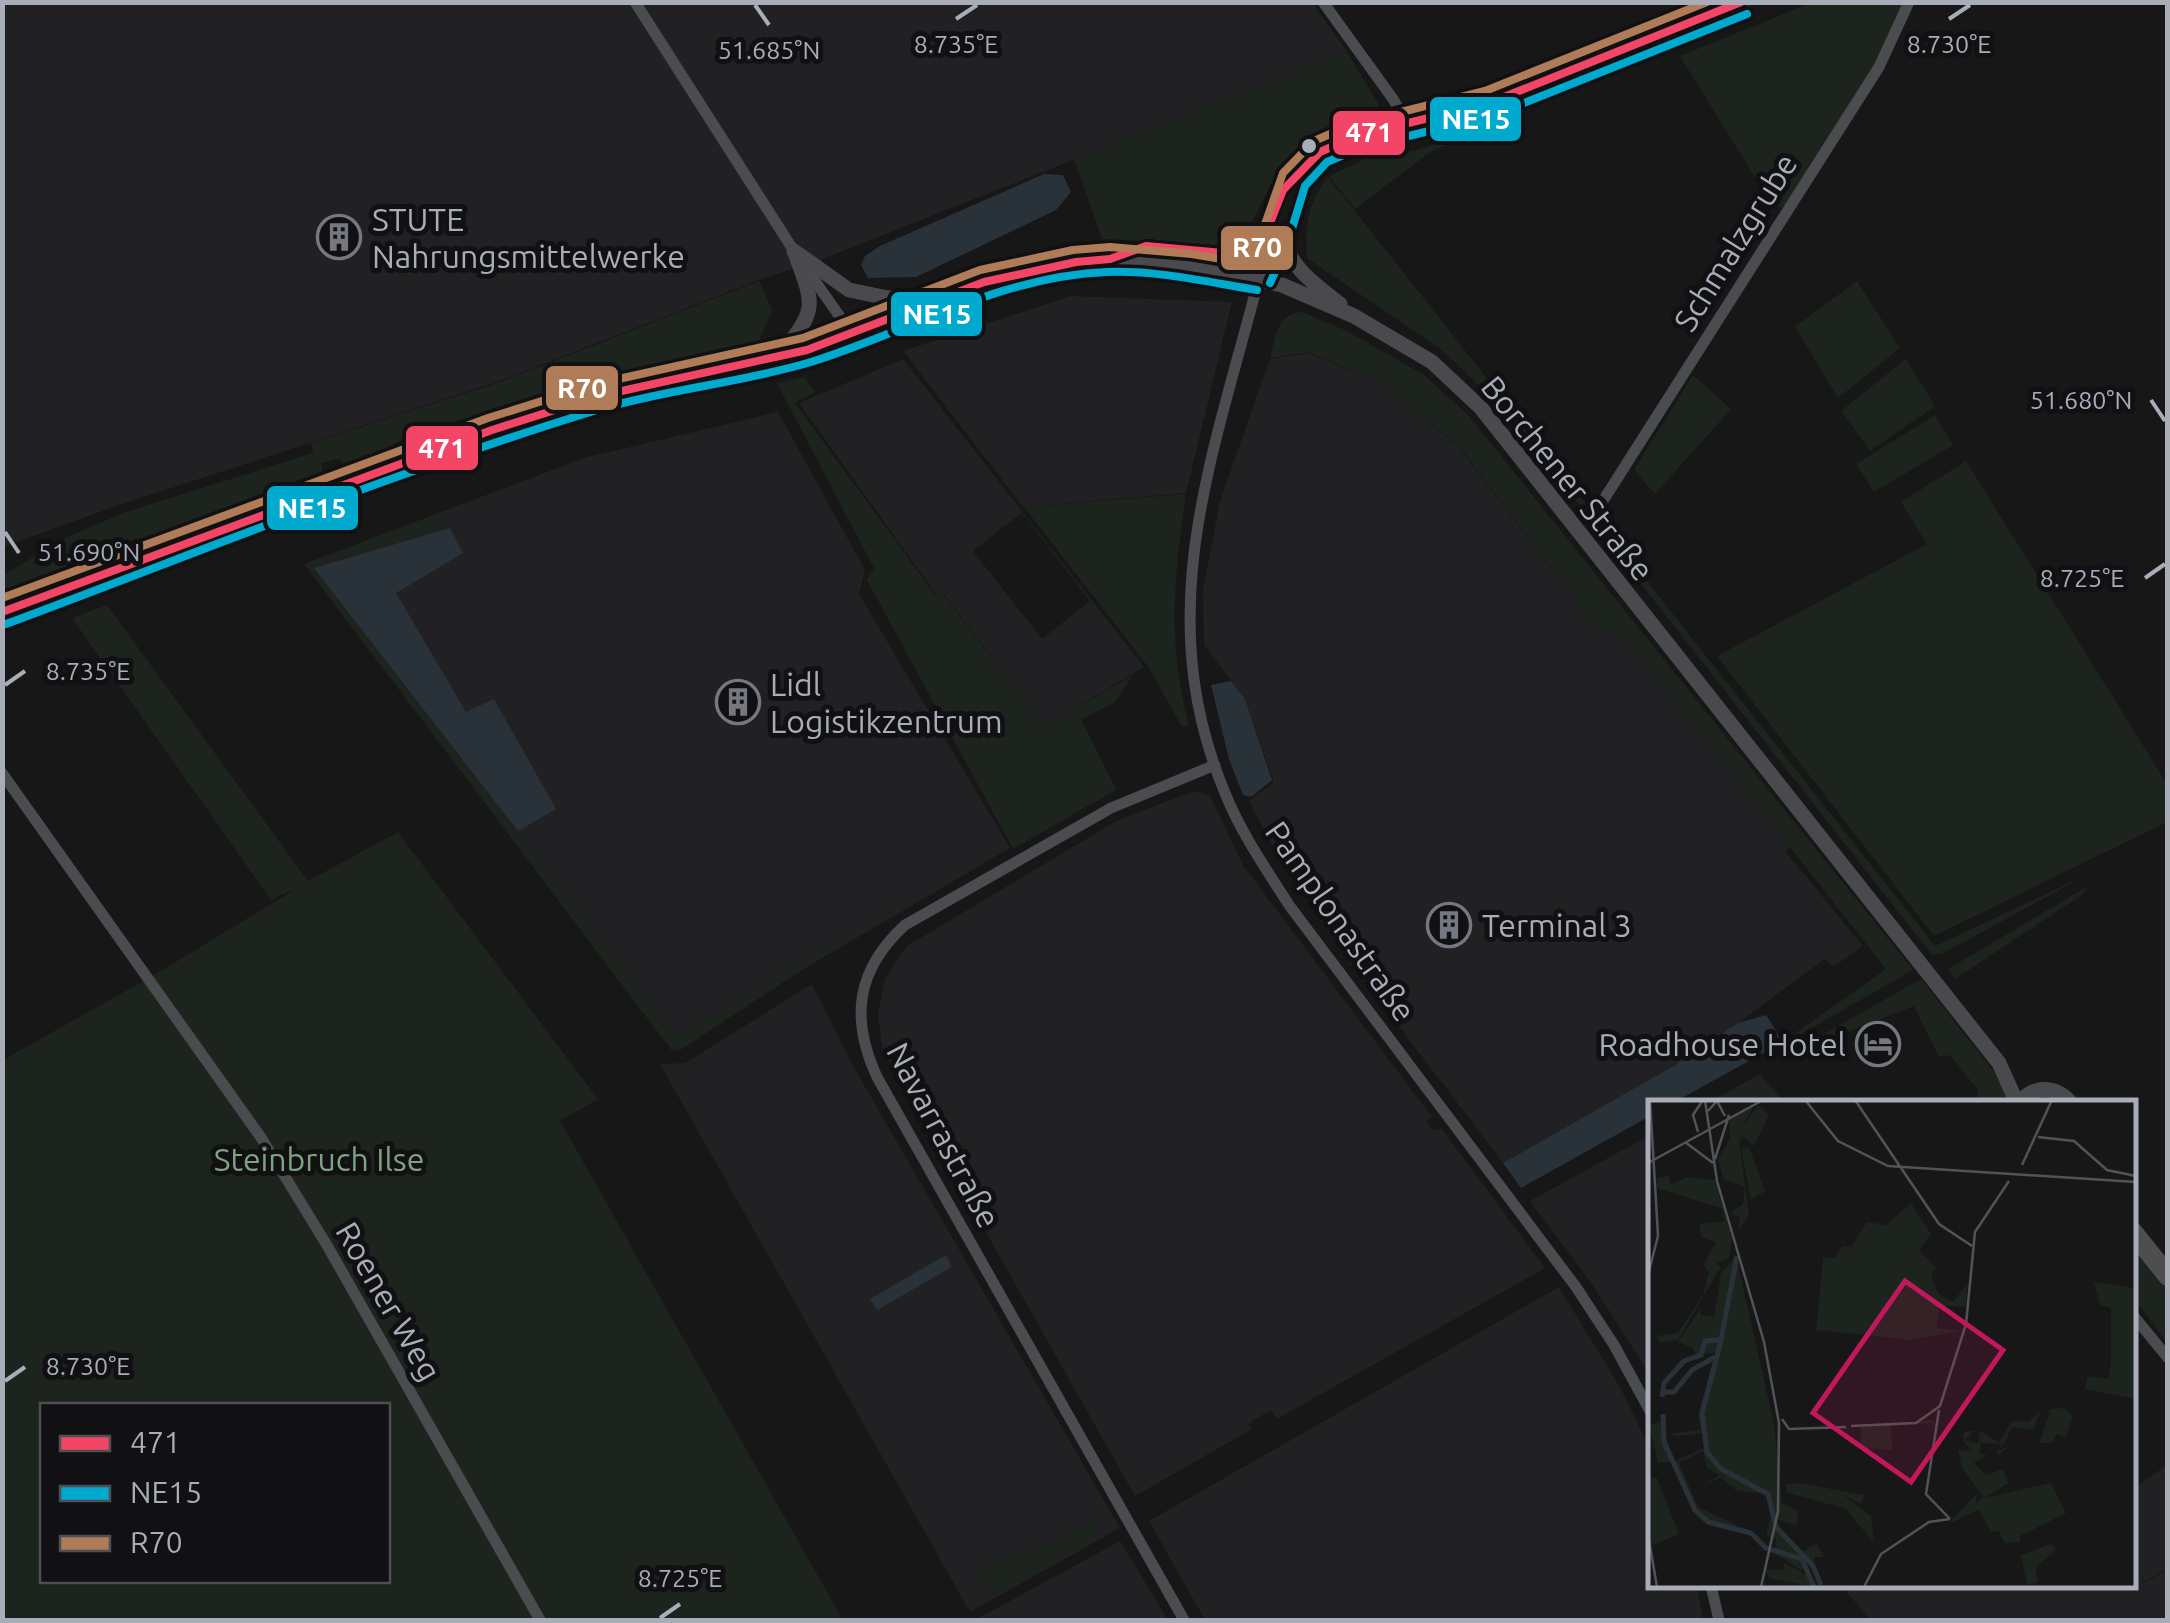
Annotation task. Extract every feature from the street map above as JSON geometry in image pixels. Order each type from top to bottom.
[{"type":"highway","points":[[2135,1236],[2168,1276]]},
{"type":"main road","points":[[1110,259],[1146,246],[1246,252],[1266,233],[1282,190],[1320,152],[1356,136],[1489,103],[1742,2]]},
{"type":"main road","points":[[1259,278],[1294,179]]},
{"type":"main road","points":[[1278,230],[1296,267],[1354,316]]},
{"type":"main road","points":[[794,251],[849,290],[888,298],[938,300]]},
{"type":"main road","points":[[780,356],[808,320],[811,296],[794,251]]},
{"type":"main road","name":"Borchener Straße","points":[[2,612],[492,430],[599,396],[780,356],[852,334],[984,282],[1076,262],[1110,259],[1191,266],[1259,278],[1354,316],[1432,362],[1481,408],[1998,1063],[2016,1100]]},
{"type":"main road","name":"Borchener Straße","points":[[1998,1063],[2035,1090],[2054,1090],[2067,1100]]},
{"type":"main road","points":[[2022,1100],[2035,1090]]},
{"type":"street","points":[[635,2],[794,251],[852,334]]},
{"type":"street","points":[[1323,2],[1408,125]]},
{"type":"street","name":"Schmalzgrube","points":[[1599,508],[1880,67],[1909,2]]},
{"type":"street","name":"Pamplonastraße","points":[[1259,278],[1196,518],[1190,579],[1193,672],[1215,765],[1248,839],[1289,906],[1576,1287],[1648,1408]]},
{"type":"street","name":"Navarrastraße","points":[[1184,1620],[877,1077],[865,1051],[859,1014],[862,991],[875,961],[905,925],[1111,808],[1215,765]]},
{"type":"street","name":"Roener Weg","points":[[2,773],[262,1138],[540,1620]]},
{"type":"street","points":[[2135,1318],[2168,1358]]},
{"type":"street","points":[[1711,1588],[1719,1620]]},
{"type":"shaded area","points":[[1312,2],[1347,52],[825,258],[497,382],[116,506],[3,547],[3,3]]},
{"type":"shaded area","points":[[1044,174],[1063,175],[1071,192],[1056,210],[916,277],[868,278],[861,265],[865,256],[880,246]]},
{"type":"shaded area","points":[[1071,296],[1232,302],[1186,493],[1023,507],[903,351]]},
{"type":"shaded area","points":[[1309,353],[1378,383],[1458,446],[1593,623],[1632,646],[1790,847],[1785,851],[1863,946],[1833,967],[1825,959],[1677,1064],[1503,1163],[1331,937],[1273,847],[1249,801],[1274,782],[1245,699],[1204,645],[1203,590],[1220,501],[1270,359]]},
{"type":"shaded area","points":[[903,359],[1144,667],[1044,727],[943,593],[937,596],[799,403]],"holes":[[[1022,513],[1090,601],[1042,639],[973,551]]]},
{"type":"shaded area","points":[[778,412],[865,570],[859,594],[1010,848],[802,970],[682,1049],[672,1051],[304,564],[584,458]]},
{"type":"shaded area","points":[[450,528],[463,553],[396,593],[466,712],[494,699],[556,809],[518,831],[314,568]]},
{"type":"shaded area","points":[[1231,681],[1245,699],[1272,780],[1251,797],[1243,795],[1229,759],[1211,685]]},
{"type":"shaded area","points":[[1194,791],[1210,796],[1243,865],[1432,1117],[1426,1121],[1434,1131],[1441,1128],[1545,1268],[1277,1419],[1271,1410],[1249,1423],[1252,1429],[1135,1496],[882,1048],[878,1014],[885,978],[907,946],[1118,820]]},
{"type":"shaded area","points":[[812,984],[852,1064],[1120,1528],[970,1612],[660,1064],[685,1063]]},
{"type":"shaded area","points":[[1766,1015],[1783,1042],[1678,1100],[1648,1100],[1648,1117],[1521,1188],[1503,1163],[1677,1064],[1738,1023]]},
{"type":"shaded area","points":[[1760,1074],[1782,1100],[1712,1100]]},
{"type":"shaded area","points":[[1648,1136],[1648,1372],[1588,1278],[1530,1201]]},
{"type":"shaded area","points":[[946,1255],[952,1267],[877,1310],[870,1299]]},
{"type":"shaded area","points":[[1559,1287],[1621,1389],[1648,1445],[1648,1588],[1697,1588],[1703,1620],[1205,1620],[1149,1521]]},
{"type":"shaded area","points":[[2167,1465],[2167,1569],[2135,1587],[2135,1488]]},
{"type":"shaded area","points":[[1120,1541],[1168,1620],[975,1620]]},
{"type":"shaded area","points":[[2167,1571],[2167,1620],[1870,1620],[1844,1588],[2135,1588]]},
{"type":"green space","points":[[1811,3],[1904,3],[1875,64],[1783,208],[1772,205],[1680,56]]},
{"type":"green space","points":[[1347,52],[1379,105],[1368,119],[1310,135],[1279,169],[1252,221],[1228,245],[1102,239],[1074,159]]},
{"type":"green space","points":[[1483,130],[1430,152],[1355,209],[1329,176],[1367,158],[1413,151]]},
{"type":"green space","points":[[1328,177],[1935,946],[2085,876],[1942,954],[1932,955],[1507,413],[1442,350],[1307,258],[1309,215]]},
{"type":"green space","points":[[759,281],[772,310],[758,343],[647,367],[487,414],[460,427],[403,440],[345,466],[339,459],[321,463],[323,475],[3,595],[3,576],[60,540],[126,512],[313,453],[311,443],[497,383]]},
{"type":"green space","points":[[1857,281],[1900,348],[1838,398],[1795,327]]},
{"type":"green space","points":[[1302,312],[1345,330],[1423,374],[1469,416],[1913,970],[1782,1045],[1886,969],[1632,646],[1593,623],[1459,446],[1378,383],[1309,352],[1270,358],[1282,322]]},
{"type":"green space","points":[[1906,359],[1935,406],[1870,451],[1841,411]]},
{"type":"green space","points":[[1693,375],[1731,409],[1655,494],[1634,470]]},
{"type":"green space","points":[[804,377],[815,392],[795,403],[936,596],[942,593],[1044,727],[1133,675],[1114,703],[1081,719],[1116,790],[1013,849],[867,580],[874,568],[777,383]]},
{"type":"green space","points":[[1935,415],[1953,445],[1874,492],[1856,464]]},
{"type":"green space","points":[[1966,461],[2167,784],[2167,822],[1934,936],[1717,656],[1927,544],[1901,502]]},
{"type":"green space","points":[[1186,494],[1175,610],[1178,666],[1189,725],[1182,727],[1149,668],[1024,507]]},
{"type":"green space","points":[[439,513],[445,528],[312,566],[673,1035],[916,897],[918,900],[672,1050],[305,564]]},
{"type":"green space","name":"Steinbruch Ilse","points":[[107,605],[308,881],[398,832],[598,1099],[560,1121],[843,1620],[3,1620],[3,1060],[299,887],[271,900],[72,618]]},
{"type":"green space","points":[[2090,885],[2082,895],[1955,979],[1948,969]]},
{"type":"green space","points":[[1921,979],[1998,1077],[2008,1100],[1978,1100],[1978,1090],[1950,1055],[1939,1057],[1914,1006],[1819,1043],[1817,1038]]},
{"type":"green space","points":[[2135,1248],[2167,1289],[2167,1343],[2135,1300]]},
{"type":"green space","points":[[1109,1510],[1119,1527],[1115,1530],[1106,1517],[1095,1520],[1092,1526],[1097,1537],[995,1596],[984,1588],[978,1576],[994,1561],[1010,1552],[1021,1559]]},
{"type":"transit line","name":"R70","points":[[2,598],[488,418],[596,384],[803,338],[980,270],[1073,250],[1110,247],[1251,264],[1283,173],[1314,141],[1353,124],[1485,91],[1707,2]]},
{"type":"transit line","name":"471","points":[[2,612],[492,430],[599,396],[807,350],[984,282],[1076,262],[1110,259],[1146,246],[1234,254],[1255,246],[1266,233],[1283,190],[1320,152],[1356,136],[1489,103],[1741,2]]},
{"type":"transit line","name":"NE15","points":[[1270,283],[1287,245],[1305,186],[1327,162],[1360,148],[1494,115],[1747,14]]},
{"type":"transit line","name":"NE15","points":[[6,624],[374,485],[522,434],[623,403],[811,362],[1030,283],[1126,272],[1257,290]]},
{"type":"place","name":"STUTE Nahrungsmittelwerke","points":[[339,237]]},
{"type":"place","name":"Lidl Logistikzentrum","points":[[738,702]]},
{"type":"place","name":"Terminal 3","points":[[1449,925]]},
{"type":"place","name":"Roadhouse Hotel","points":[[1878,1044]]}]
